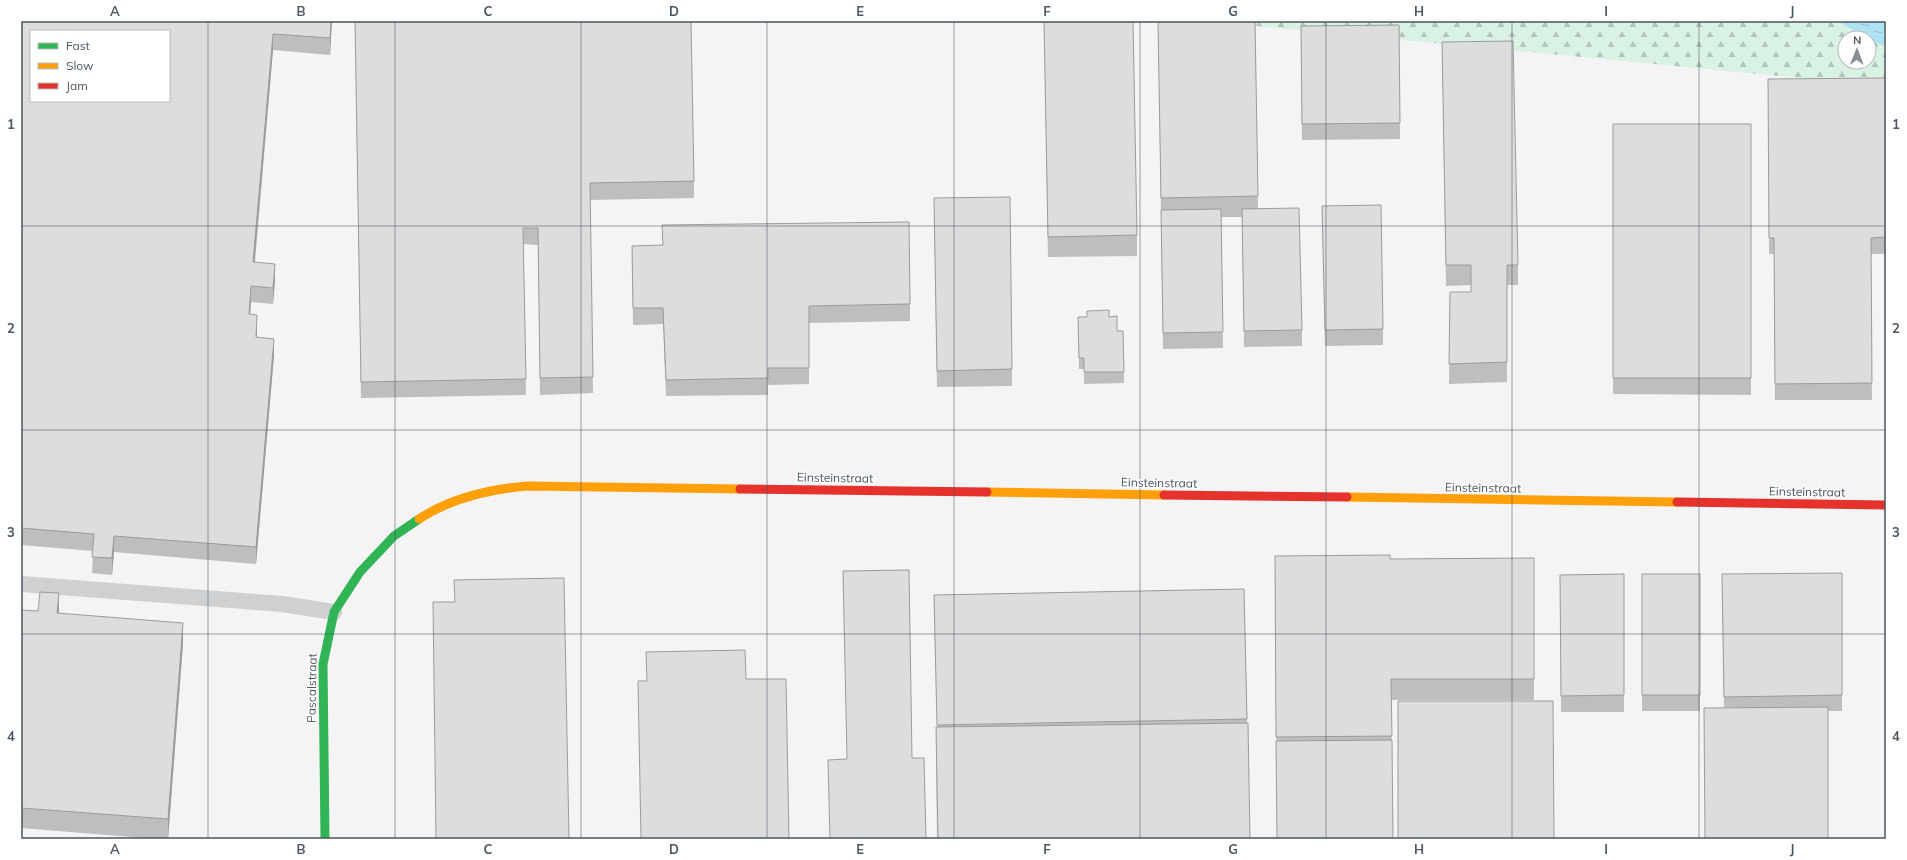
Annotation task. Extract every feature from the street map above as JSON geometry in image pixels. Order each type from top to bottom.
[{"type":"street","name":"Einsteinstraat","points":[[434,509],[469,496],[496,490],[528,486],[1886,505]]},
{"type":"street","name":"Pascalstraat","points":[[325,839],[322,664],[334,612],[360,572],[394,536],[434,509]]},
{"type":"lane","points":[[21,584],[282,604],[334,612]]},
{"type":"green space","points":[[1203,21],[1837,21],[1853,30],[1837,30],[1837,70],[1877,70],[1877,42],[1886,46],[1886,86]]},
{"type":"water","points":[[1837,21],[1886,21],[1886,46],[1877,43],[1877,30],[1853,30]]},
{"type":"building","points":[[21,21],[331,21],[330,38],[273,34],[253,262],[275,264],[273,288],[251,286],[249,314],[257,315],[256,337],[274,339],[256,547],[114,536],[112,558],[92,557],[94,534],[21,528]]},
{"type":"building","points":[[355,21],[691,21],[694,181],[590,183],[593,377],[540,378],[538,228],[523,228],[526,379],[361,382]]},
{"type":"building","points":[[1044,21],[1133,21],[1137,235],[1048,237]]},
{"type":"building","points":[[1158,21],[1255,21],[1258,196],[1161,198]]},
{"type":"building","points":[[1399,25],[1400,123],[1302,124],[1301,26]]},
{"type":"building","points":[[1513,41],[1518,265],[1507,265],[1507,362],[1449,364],[1450,292],[1471,292],[1471,265],[1446,265],[1442,42]]},
{"type":"building","points":[[1886,78],[1886,237],[1871,238],[1872,383],[1775,384],[1774,238],[1769,238],[1768,79]]},
{"type":"building","points":[[1613,124],[1751,124],[1751,378],[1613,378]]},
{"type":"building","points":[[1010,197],[1012,369],[937,371],[934,198]]},
{"type":"building","points":[[1381,205],[1383,329],[1325,330],[1322,206]]},
{"type":"building","points":[[1299,208],[1302,330],[1244,331],[1242,209]]},
{"type":"building","points":[[1221,209],[1223,332],[1163,333],[1161,210]]},
{"type":"building","points":[[909,222],[910,304],[809,306],[809,368],[768,368],[768,378],[666,380],[663,308],[633,308],[632,246],[663,245],[662,225]]},
{"type":"building","points":[[1109,310],[1109,317],[1117,316],[1117,331],[1123,331],[1124,372],[1084,372],[1084,358],[1079,358],[1078,317],[1087,317],[1087,311]]},
{"type":"building","points":[[1390,555],[1390,559],[1534,558],[1534,679],[1391,679],[1392,736],[1276,737],[1275,556]]},
{"type":"building","points":[[909,570],[912,758],[924,758],[926,839],[830,839],[828,760],[847,759],[843,571]]},
{"type":"building","points":[[1842,573],[1842,695],[1724,697],[1722,574]]},
{"type":"building","points":[[1624,574],[1624,695],[1561,696],[1560,575]]},
{"type":"building","points":[[1642,574],[1700,574],[1700,695],[1642,695]]},
{"type":"building","points":[[564,578],[569,839],[436,839],[433,602],[455,602],[454,580]]},
{"type":"building","points":[[1244,589],[1247,719],[937,725],[934,595]]},
{"type":"building","points":[[40,592],[59,593],[57,613],[183,623],[168,819],[21,808],[21,610],[38,611]]},
{"type":"building","points":[[745,650],[746,679],[786,679],[789,839],[641,839],[638,681],[647,681],[646,652]]},
{"type":"building","points":[[1398,701],[1553,701],[1554,839],[1398,839]]},
{"type":"building","points":[[1828,707],[1828,839],[1705,839],[1704,708]]},
{"type":"building","points":[[1248,723],[1250,839],[938,839],[936,727]]},
{"type":"building","points":[[1392,740],[1393,839],[1277,839],[1276,741]]},
{"type":"traffic: fast","points":[[325,839],[323,664],[334,612],[360,572],[394,536],[419,519]]},
{"type":"traffic: slow","points":[[419,519],[444,505],[458,500],[485,492],[514,487],[740,489]]},
{"type":"traffic: slow","points":[[987,492],[1164,495]]},
{"type":"traffic: slow","points":[[1347,497],[1677,502]]},
{"type":"traffic: jam","points":[[740,489],[987,492]]},
{"type":"traffic: jam","points":[[1164,495],[1347,497]]},
{"type":"traffic: jam","points":[[1677,502],[1886,505]]}]
